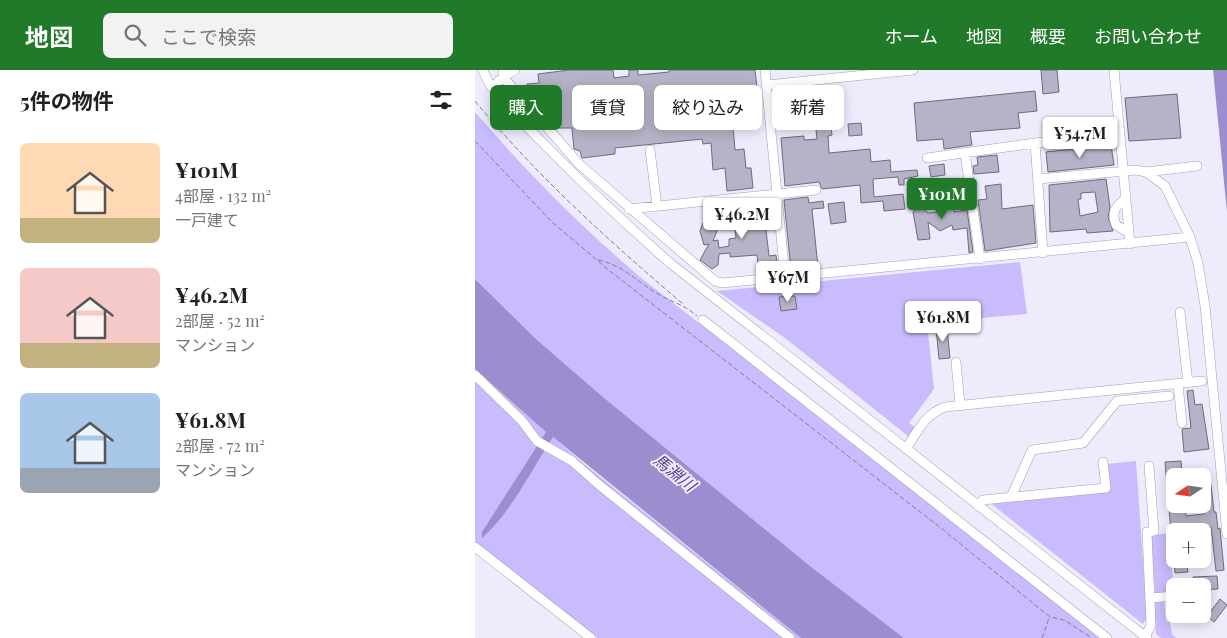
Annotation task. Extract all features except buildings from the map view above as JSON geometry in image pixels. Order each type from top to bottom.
[{"type":"street","points":[[483,70],[490,85]]},
{"type":"street","points":[[494,85],[503,73],[515,70]]},
{"type":"street","points":[[765,70],[785,277]]},
{"type":"street","points":[[767,84],[913,70]]},
{"type":"street","points":[[1114,70],[1130,244]]},
{"type":"street","points":[[503,73],[579,164],[629,209],[715,281],[722,283],[1043,253],[1190,237]]},
{"type":"street","points":[[530,130],[614,215],[670,263],[1146,637],[1151,625],[1147,532],[1154,531],[1149,466]]},
{"type":"street","points":[[927,158],[1035,143],[1120,135]]},
{"type":"street","points":[[1035,143],[1043,253]]},
{"type":"street","points":[[650,150],[657,206]]},
{"type":"street","points":[[965,153],[980,259]]},
{"type":"street","points":[[1038,179],[1136,170],[1146,172],[1197,166]]},
{"type":"street","points":[[1146,172],[1165,186],[1190,237],[1198,263],[1205,306],[1227,534]]},
{"type":"street","points":[[629,209],[816,190]]},
{"type":"street","points":[[1126,198],[1113,211],[1113,218],[1116,225],[1129,233]]},
{"type":"street","points":[[1180,312],[1188,383]]},
{"type":"street","points":[[703,320],[1107,638]]},
{"type":"street","points":[[956,362],[960,405]]},
{"type":"street","points":[[475,375],[522,421],[537,441],[572,461],[597,484],[790,638]]},
{"type":"street","points":[[906,449],[927,418],[935,410],[960,405],[1202,381]]},
{"type":"street","points":[[1178,384],[1182,423]]},
{"type":"street","points":[[1011,497],[1032,450],[1083,443],[1117,400],[1169,396]]},
{"type":"street","points":[[978,506],[983,500],[1106,488],[1103,462]]},
{"type":"street","points":[[475,547],[591,638]]},
{"type":"street","points":[[1150,598],[1166,597]]},
{"type":"path","points":[[475,101],[555,189],[603,236],[703,320]]},
{"type":"path","points":[[475,141],[552,222],[597,260],[941,528],[1050,617],[1063,620],[1092,638]]},
{"type":"path","points":[[597,260],[614,264],[660,295],[683,304]]},
{"type":"path","points":[[1042,638],[1050,617]]},
{"type":"shaded area","points":[[475,112],[554,198],[640,277],[1102,638],[904,638],[810,566],[603,397],[536,339],[475,279]]},
{"type":"shaded area","points":[[1020,262],[1027,314],[927,323],[934,389],[909,423],[915,427],[908,436],[785,338],[717,291]]},
{"type":"shaded area","points":[[475,369],[583,463],[801,638],[598,638],[475,542]]},
{"type":"shaded area","points":[[1136,461],[1147,618],[1143,624],[989,502],[1109,491],[1107,464]]},
{"type":"shaded area","points":[[1166,533],[1166,568],[1172,568],[1173,578],[1166,578],[1166,592],[1155,593],[1152,535]]},
{"type":"shaded area","points":[[1154,600],[1164,600],[1166,623],[1170,623],[1172,634],[1176,638],[1161,638],[1156,634]]},
{"type":"water","points":[[1213,70],[1227,70],[1227,212]]},
{"type":"water","name":"馬淵川","points":[[475,279],[536,339],[603,397],[810,566],[904,638],[801,638],[553,437],[502,517],[482,538],[482,532],[546,432],[475,369]]}]
